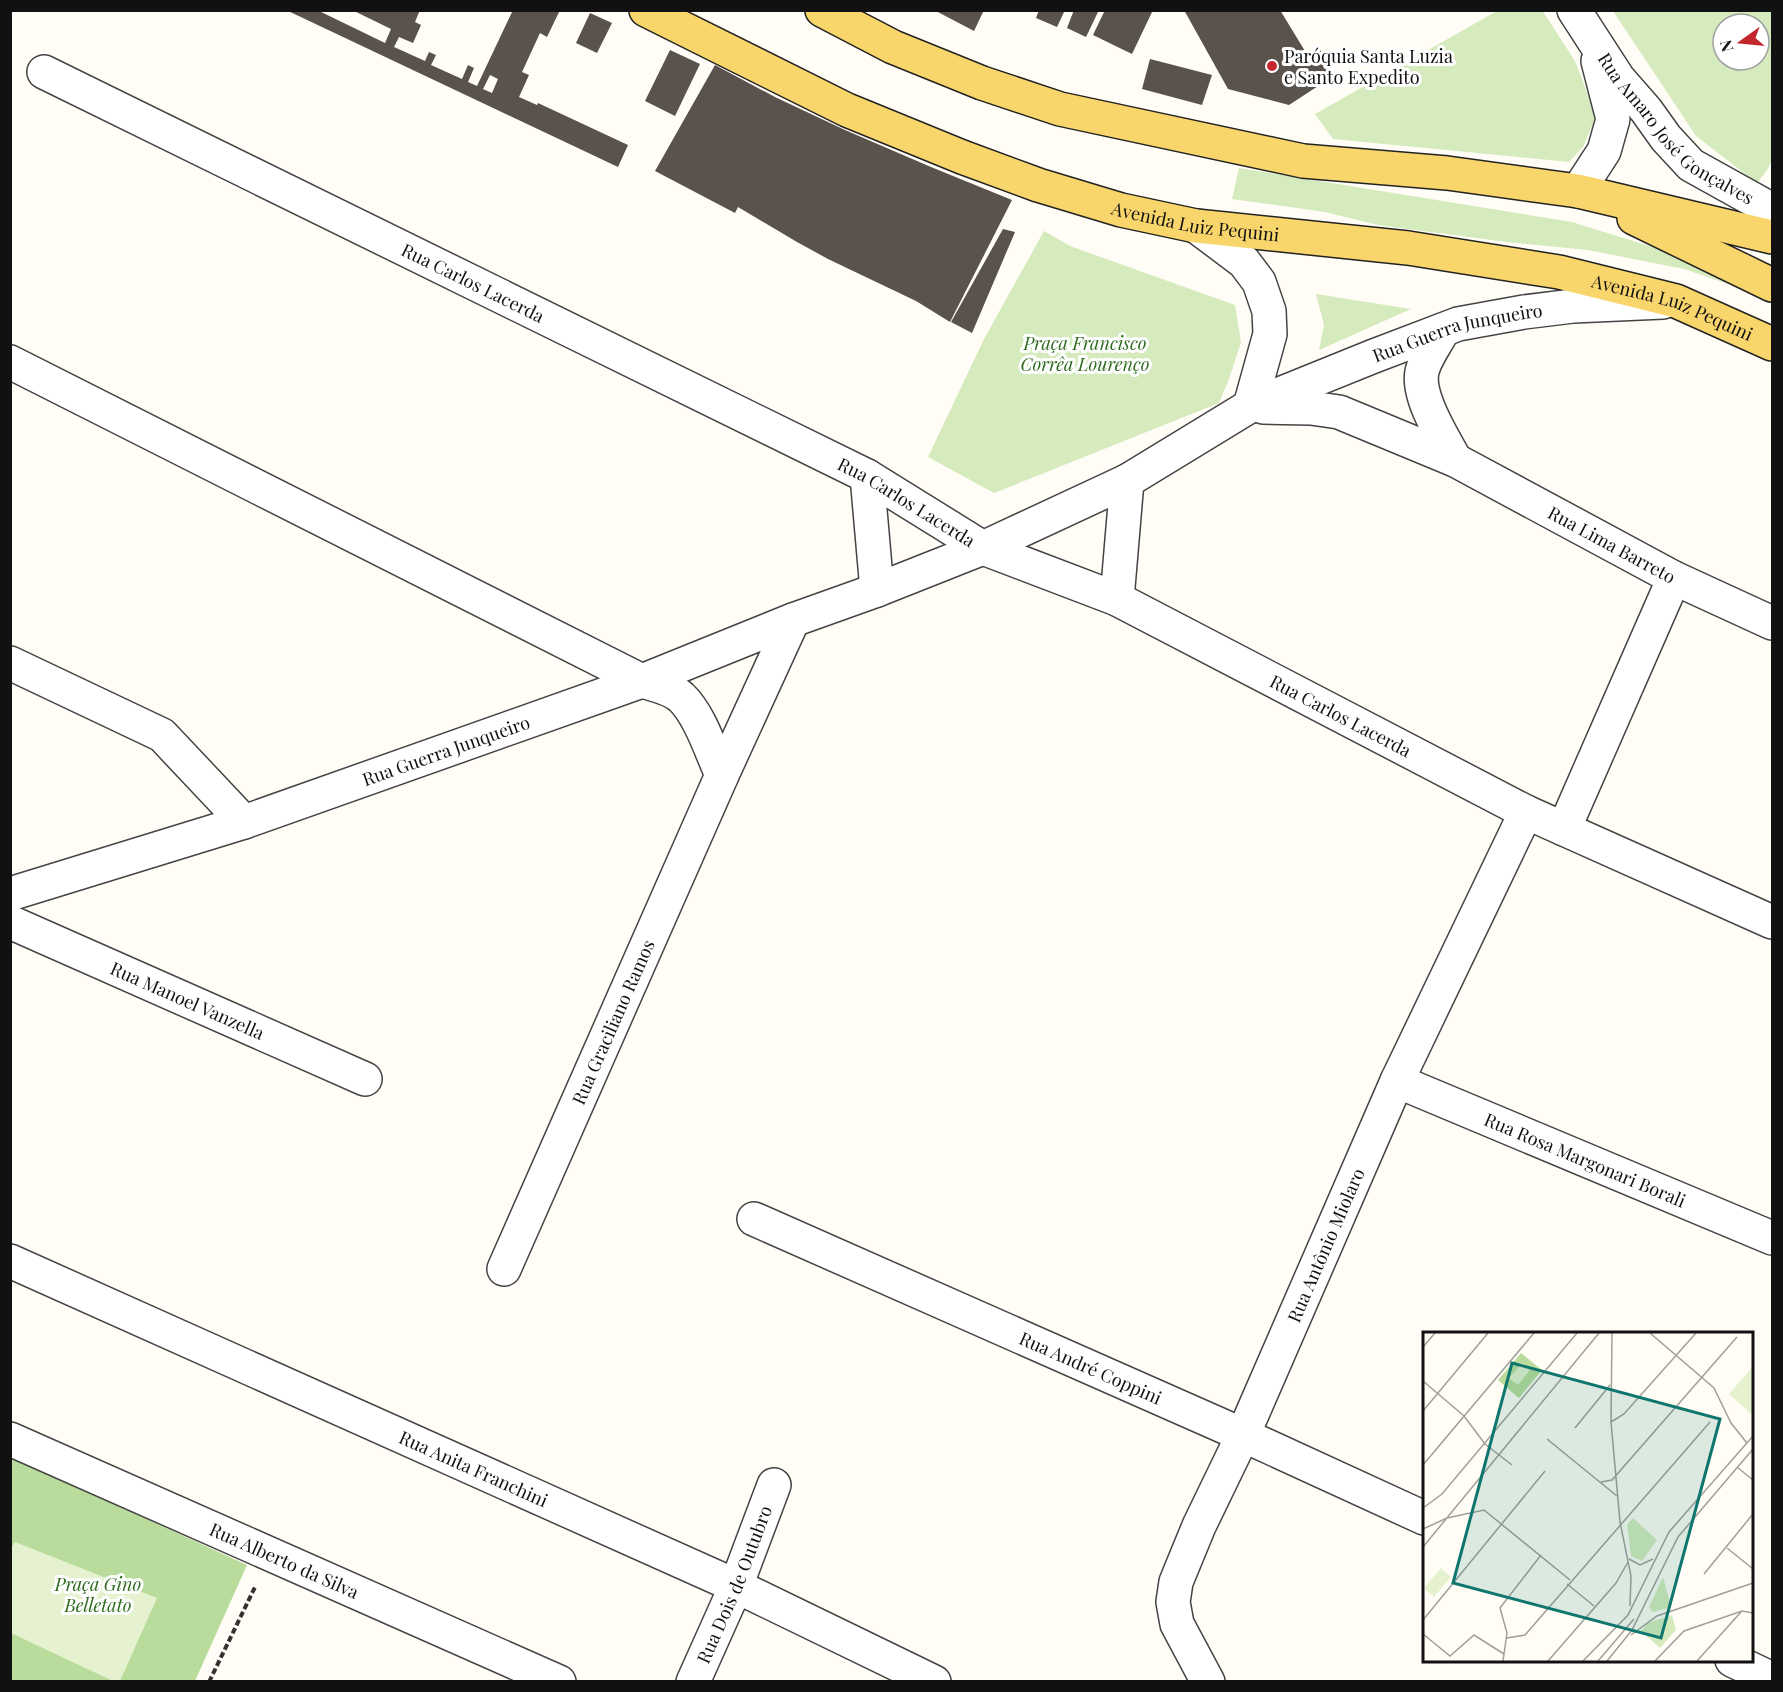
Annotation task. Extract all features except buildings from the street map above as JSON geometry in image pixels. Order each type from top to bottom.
[{"type":"main road","name":"Avenida Luiz Pequini","points":[[646,10],[847,111],[1038,185],[1121,210],[1196,226],[1408,248],[1559,272],[1676,301],[1773,344]]},
{"type":"main road","points":[[822,10],[892,47],[982,83],[1060,109],[1304,161],[1447,173],[1578,191],[1773,237]]},
{"type":"main road","points":[[1578,191],[1773,285]]},
{"type":"street","name":"Rua Amaro José Gonçalves","points":[[1578,191],[1605,151],[1613,119],[1582,22]]},
{"type":"street","name":"Rua Amaro José Gonçalves","points":[[1582,22],[1618,78],[1691,165],[1773,210]]},
{"type":"street","name":"Rua Carlos Lacerda","points":[[44,72],[867,476],[983,548],[1118,598],[1526,812],[1773,922]]},
{"type":"street","points":[[1196,226],[1244,262],[1258,282],[1269,311],[1270,334],[1250,406]]},
{"type":"street","name":"Rua Guerra Junqueiro","points":[[10,894],[244,822],[642,681],[793,620],[877,590],[983,548],[1127,481],[1250,406],[1458,324],[1573,306],[1676,301]]},
{"type":"street","points":[[1443,330],[1422,369],[1423,393],[1426,405],[1455,460]]},
{"type":"street","points":[[10,362],[642,681],[664,687],[680,696],[695,715],[722,775]]},
{"type":"street","name":"Rua Lima Barreto","points":[[1250,406],[1311,408],[1339,412],[1455,460],[1674,578],[1773,623]]},
{"type":"street","points":[[867,476],[877,590]]},
{"type":"street","points":[[1118,598],[1127,481]]},
{"type":"street","points":[[1563,829],[1674,578]]},
{"type":"street","name":"Rua Graciliano Ramos","points":[[504,1269],[722,775],[793,620]]},
{"type":"street","points":[[10,663],[162,735],[244,822]]},
{"type":"street","name":"Rua Antônio Miolaro","points":[[1208,1682],[1177,1624],[1173,1602],[1176,1582],[1397,1081],[1526,812]]},
{"type":"street","name":"Rua Manoel Vanzella","points":[[10,922],[364,1079]]},
{"type":"street","name":"Rua Rosa Margonari Borali","points":[[1397,1081],[1773,1238]]},
{"type":"street","name":"Rua André Coppini","points":[[754,1219],[1243,1434],[1423,1517]]},
{"type":"street","name":"Rua Anita Franchini","points":[[10,1261],[736,1586],[934,1682]]},
{"type":"street","name":"Rua Alberto da Silva","points":[[10,1439],[559,1682]]},
{"type":"street","name":"Rua Dois de Outubro","points":[[693,1682],[736,1586],[774,1485]]},
{"type":"street","points":[[1736,1662],[1773,1679]]},
{"type":"path","points":[[209,1682],[270,1555]]},
{"type":"green space","points":[[1542,10],[1575,61],[1596,116],[1583,147],[1569,162],[1333,139],[1315,114],[1497,11]]},
{"type":"green space","points":[[1613,11],[1772,11],[1772,160],[1757,183],[1696,136]]},
{"type":"green space","points":[[1239,168],[1572,222],[1681,256],[1772,299],[1684,269],[1588,250],[1378,225],[1325,212],[1232,199]]},
{"type":"green space","name":"Praça Francisco Corrêa Lourenço","points":[[1044,231],[1070,246],[1235,305],[1241,342],[1219,403],[994,493],[928,457],[984,339]]},
{"type":"green space","points":[[1316,294],[1411,309],[1319,350],[1324,325]]},
{"type":"green space","name":"Praça Gino Belletato","points":[[11,1457],[247,1565],[195,1681],[11,1682]]},
{"type":"green space","points":[[15,1542],[157,1598],[120,1681],[113,1681],[11,1633],[10,1550]]},
{"type":"place","name":"Paróquia Santa Luzia e Santo Expedito","points":[[1272,66]]}]
